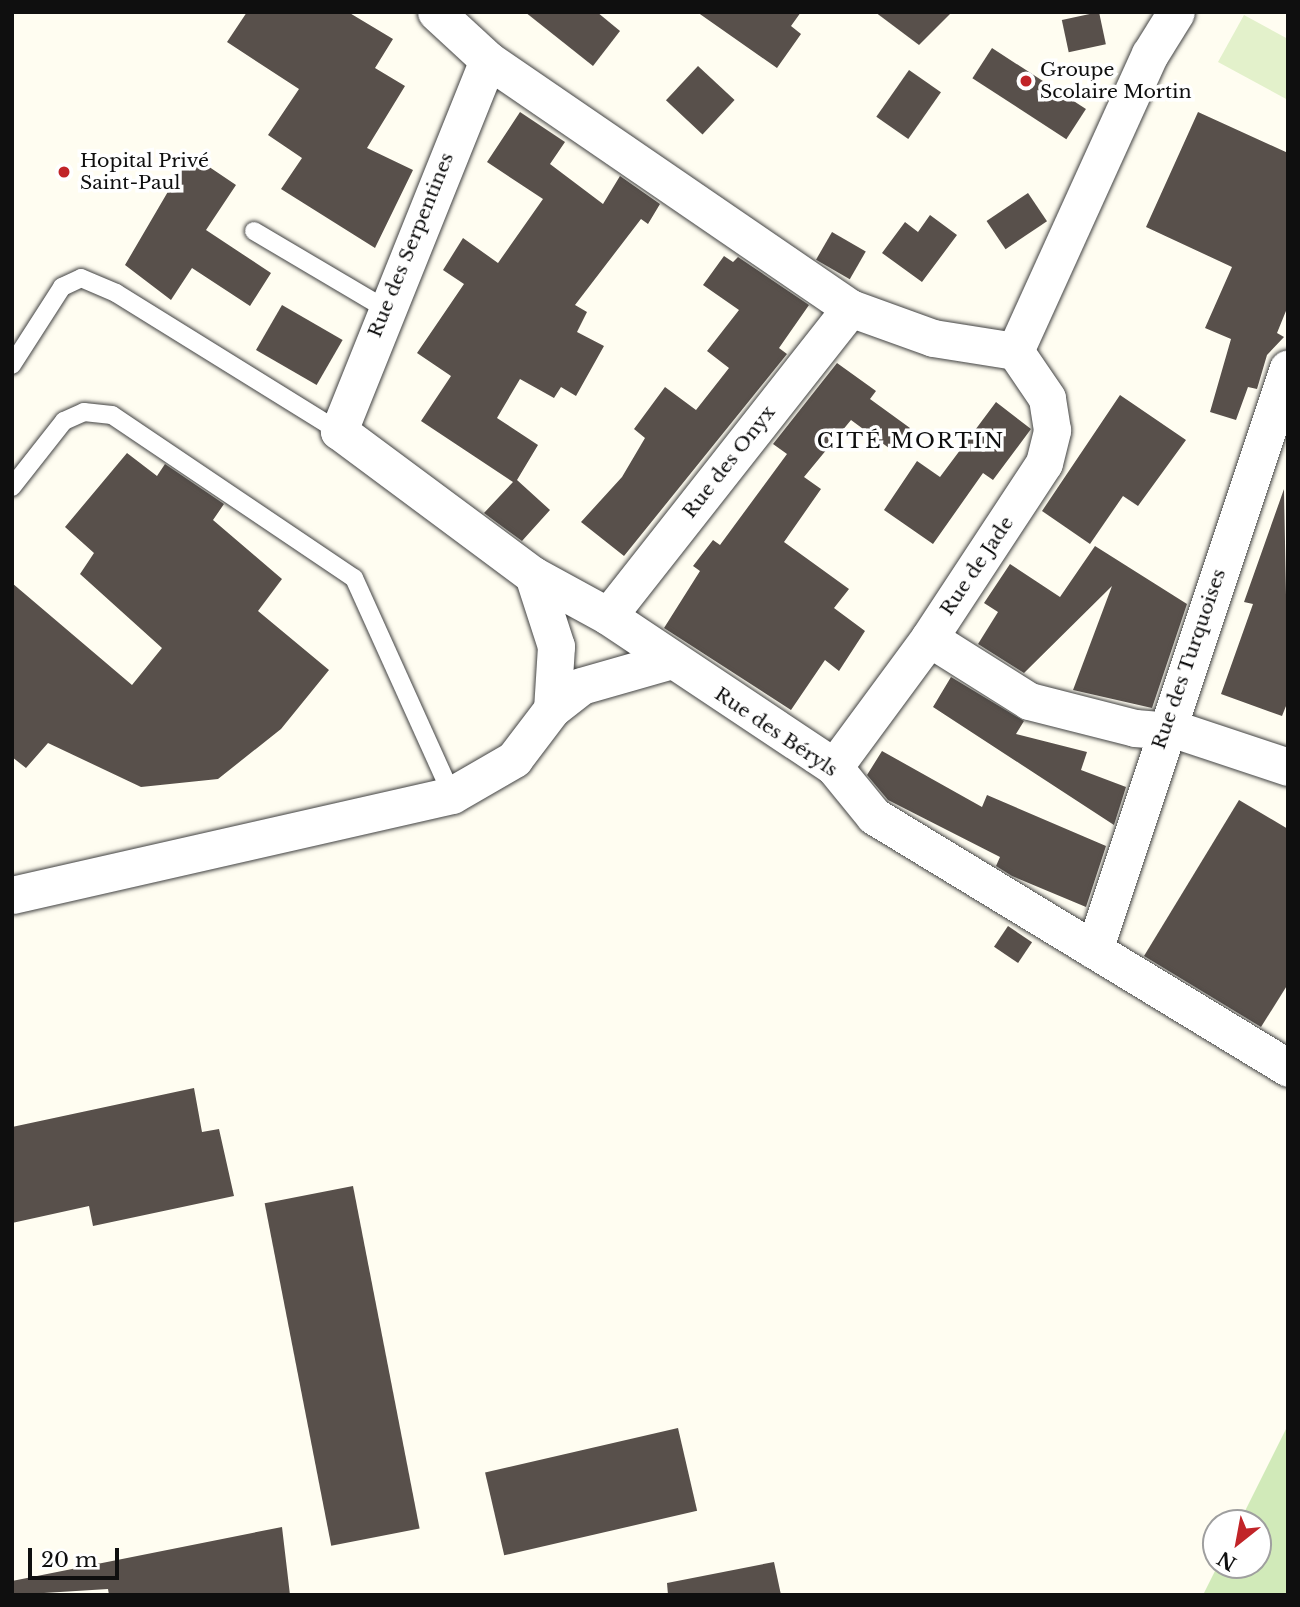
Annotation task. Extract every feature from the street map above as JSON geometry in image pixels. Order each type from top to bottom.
[{"type":"street","points":[[436,12],[488,60],[850,308],[933,338],[1015,351],[1166,16]]},
{"type":"street","name":"Rue des Serpentines","points":[[339,431],[384,308],[488,60]]},
{"type":"street","name":"Rue des Onyx","points":[[608,615],[850,308]]},
{"type":"street","name":"Rue de Jade","points":[[834,767],[929,638],[1036,477],[1050,446],[1046,398],[1015,351]]},
{"type":"street","name":"Rue des Turquoises","points":[[1094,950],[1164,730],[1288,368]]},
{"type":"street","name":"Rue des Béryls","points":[[339,431],[533,575],[608,615],[669,661],[834,767],[874,816],[1288,1068]]},
{"type":"street","points":[[533,575],[556,646],[552,709]]},
{"type":"street","points":[[929,638],[1029,701],[1164,730],[1288,767]]},
{"type":"street","points":[[12,895],[452,795],[514,759],[552,709],[581,686],[669,661]]},
{"type":"lane","points":[[254,231],[384,308]]},
{"type":"lane","points":[[12,365],[62,287],[81,278],[116,293],[339,431]]},
{"type":"lane","points":[[12,487],[64,421],[84,412],[112,415],[354,578],[452,795]]},
{"type":"green space","points":[[1244,15],[1288,39],[1288,100],[1218,62]]},
{"type":"green space","points":[[1288,1425],[1288,1595],[1203,1595],[1211,1579],[1272,1579],[1272,1509],[1246,1509]]},
{"type":"building","points":[[247,12],[348,12],[393,39],[375,68],[405,86],[367,148],[413,170],[375,248],[281,189],[302,158],[268,135],[299,89],[227,42]]},
{"type":"building","points":[[525,12],[597,12],[620,31],[593,66]]},
{"type":"building","points":[[697,12],[801,12],[791,26],[801,34],[777,68]]},
{"type":"building","points":[[875,12],[952,12],[919,45]]},
{"type":"building","points":[[1099,12],[1106,44],[1069,52],[1062,20]]},
{"type":"building","points":[[992,48],[1086,109],[1066,139],[972,78]]},
{"type":"building","points":[[698,66],[735,100],[703,134],[666,100]]},
{"type":"building","points":[[909,70],[941,92],[908,139],[876,117]]},
{"type":"building","points":[[520,112],[565,142],[550,164],[603,204],[620,176],[660,204],[648,224],[641,219],[575,305],[587,312],[577,332],[604,346],[576,396],[561,387],[554,398],[520,379],[497,418],[538,445],[517,480],[550,510],[522,541],[484,513],[513,482],[421,421],[451,376],[417,353],[464,284],[443,270],[463,238],[498,263],[543,199],[487,162]]},
{"type":"building","points":[[1198,112],[1288,153],[1288,306],[1277,333],[1284,337],[1267,355],[1257,389],[1248,387],[1236,420],[1210,412],[1231,339],[1205,328],[1232,267],[1146,227]]},
{"type":"building","points":[[190,154],[236,185],[206,230],[271,273],[250,306],[192,268],[171,300],[125,265]]},
{"type":"building","points":[[1028,193],[1047,221],[1006,249],[987,221]]},
{"type":"building","points":[[930,215],[957,235],[922,282],[882,253],[905,222],[918,232]]},
{"type":"building","points":[[832,232],[866,252],[850,279],[816,260]]},
{"type":"building","points":[[724,256],[733,262],[738,257],[809,305],[779,348],[787,354],[624,556],[581,522],[622,477],[645,438],[634,429],[665,387],[696,410],[729,368],[707,351],[739,310],[703,285]]},
{"type":"building","points":[[282,305],[343,340],[317,385],[256,350]]},
{"type":"building","points":[[837,363],[876,391],[870,399],[910,428],[893,451],[851,420],[804,477],[821,489],[784,542],[849,589],[834,608],[865,631],[839,671],[825,660],[791,710],[664,628],[700,571],[693,566],[713,540],[720,545],[787,454],[773,444]]},
{"type":"building","points":[[1120,395],[1186,440],[1138,506],[1123,496],[1090,544],[1042,511]]},
{"type":"building","points":[[996,402],[1031,429],[993,480],[983,473],[933,544],[884,510],[917,461],[940,477]]},
{"type":"building","points":[[127,453],[157,476],[165,464],[224,504],[213,520],[282,579],[258,611],[329,670],[281,729],[218,779],[141,787],[48,743],[26,768],[12,757],[12,583],[132,685],[162,648],[80,574],[94,553],[65,527]]},
{"type":"building","points":[[1284,489],[1288,701],[1282,716],[1221,694],[1253,604],[1244,602]]},
{"type":"building","points":[[1095,546],[1187,604],[1152,708],[1073,690],[1112,586],[1024,673],[978,644],[998,612],[984,603],[1010,564],[1060,597]]},
{"type":"building","points":[[951,677],[1024,721],[1016,734],[1087,752],[1081,770],[1126,787],[1114,825],[933,707]]},
{"type":"building","points":[[882,751],[982,807],[987,795],[1106,846],[1086,907],[1012,876],[996,866],[1000,857],[888,800],[867,775]]},
{"type":"building","points":[[1239,800],[1288,829],[1288,984],[1261,1027],[1144,956]]},
{"type":"building","points":[[1008,926],[1032,942],[1018,963],[994,947]]},
{"type":"building","points":[[194,1088],[202,1132],[219,1129],[234,1196],[93,1226],[89,1206],[12,1223],[12,1127]]},
{"type":"building","points":[[353,1186],[420,1529],[331,1546],[265,1203]]},
{"type":"building","points":[[678,1428],[697,1511],[504,1555],[485,1473]]},
{"type":"building","points":[[282,1527],[290,1595],[109,1595],[108,1589],[12,1595],[12,1581]]},
{"type":"building","points":[[774,1562],[781,1595],[668,1595],[667,1583]]},
{"type":"place","name":"Groupe Scolaire Mortin","points":[[1026,81]]},
{"type":"place","name":"Hopital Privé Saint-Paul","points":[[64,172]]},
{"type":"district","name":"CITÉ MORTIN","points":[[911,441]]}]
